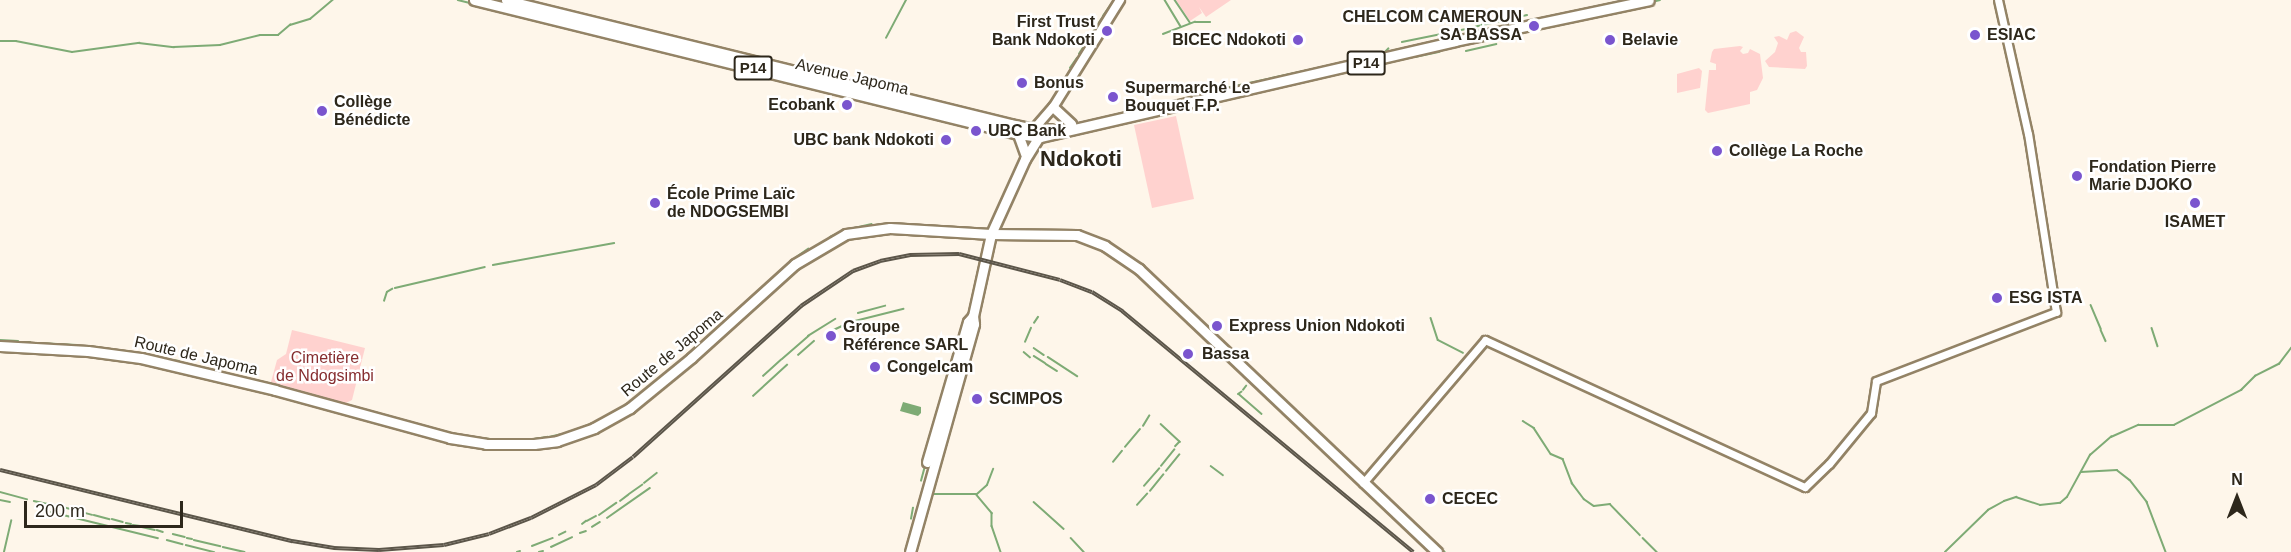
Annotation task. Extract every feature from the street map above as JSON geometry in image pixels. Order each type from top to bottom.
[{"type":"main road","name":"Avenue Japoma","points":[[474,0],[1018,134],[1082,126],[1649,0]]},
{"type":"main road","name":"Avenue Japoma","points":[[506,0],[1037,133],[1071,124],[1082,126]]},
{"type":"main road","points":[[904,552],[956,375],[974,324],[973,316],[991,234],[1037,133],[1120,0]]},
{"type":"main road","points":[[1054,106],[1071,124]]},
{"type":"main road","points":[[1018,134],[1026,158]]},
{"type":"main road","name":"Route de Japoma","points":[[0,346],[88,351],[141,358],[275,390],[450,438],[486,444],[534,444],[557,441],[594,428],[630,408],[691,358],[795,264],[830,242],[874,228],[991,234],[1077,235],[1113,252],[1139,269],[1437,552]]},
{"type":"main road","points":[[910,552],[919,506]]},
{"type":"street","points":[[1363,483],[1485,340],[1805,487],[1829,464],[1871,413],[1876,381],[2056,312],[2028,134],[1998,0]]},
{"type":"green space","points":[[1176,0],[1231,0],[1206,17],[1199,7],[1202,13],[1190,21]]},
{"type":"green space","points":[[1796,31],[1804,37],[1799,48],[1801,52],[1806,52],[1807,66],[1805,69],[1769,67],[1765,61],[1775,52],[1778,43],[1774,37],[1779,36],[1787,40],[1790,33]]},
{"type":"green space","points":[[1743,47],[1740,51],[1743,54],[1748,53],[1750,49],[1760,54],[1763,78],[1757,90],[1750,92],[1750,104],[1708,113],[1705,110],[1709,70],[1716,70],[1716,64],[1710,62],[1712,52],[1714,49]]},
{"type":"green space","points":[[1699,68],[1702,71],[1700,88],[1677,93],[1677,74]]},
{"type":"green space","points":[[1176,116],[1194,199],[1152,208],[1134,125]]},
{"type":"green space","name":"Cimetière de Ndogsimbi","points":[[292,330],[365,348],[352,400],[346,403],[271,382],[277,360],[286,354]]},
{"type":"shaded area","points":[[903,402],[921,407],[921,413],[918,416],[900,411]]},
{"type":"waterway","points":[[0,41],[16,41],[72,52],[139,43],[174,47],[220,45],[260,35],[278,35],[290,25],[310,19],[333,0]]},
{"type":"waterway","points":[[458,0],[470,3]]},
{"type":"waterway","points":[[886,38],[906,0]]},
{"type":"waterway","points":[[1103,16],[1114,0]]},
{"type":"waterway","points":[[1121,7],[1125,0]]},
{"type":"waterway","points":[[1165,0],[1181,27]]},
{"type":"waterway","points":[[1175,0],[1190,22]]},
{"type":"waterway","points":[[1652,2],[1660,0]]},
{"type":"waterway","points":[[1483,25],[1527,15]]},
{"type":"waterway","points":[[1079,54],[1102,18]]},
{"type":"waterway","points":[[1526,32],[1588,18]]},
{"type":"waterway","points":[[1163,34],[1195,22],[1210,22]]},
{"type":"waterway","points":[[1469,29],[1481,25]]},
{"type":"waterway","points":[[1402,42],[1466,29]]},
{"type":"waterway","points":[[1466,51],[1496,44]]},
{"type":"waterway","points":[[1384,53],[1388,49]]},
{"type":"waterway","points":[[1415,57],[1439,52]]},
{"type":"waterway","points":[[1070,68],[1077,58]]},
{"type":"waterway","points":[[1207,92],[1341,63]]},
{"type":"waterway","points":[[850,229],[871,224]]},
{"type":"waterway","points":[[830,237],[843,231]]},
{"type":"waterway","points":[[493,265],[614,243]]},
{"type":"waterway","points":[[795,258],[808,249]]},
{"type":"waterway","points":[[724,322],[790,263]]},
{"type":"waterway","points":[[395,288],[485,267]]},
{"type":"waterway","points":[[384,301],[387,292],[392,289]]},
{"type":"waterway","points":[[1167,289],[1227,346]]},
{"type":"waterway","points":[[2091,305],[2101,329]]},
{"type":"waterway","points":[[858,313],[885,306]]},
{"type":"waterway","points":[[825,334],[851,322],[903,309]]},
{"type":"waterway","points":[[1034,323],[1038,317]]},
{"type":"waterway","points":[[1431,318],[1438,340],[1463,353]]},
{"type":"waterway","points":[[782,359],[808,336],[835,319]]},
{"type":"waterway","points":[[1025,342],[1031,328]]},
{"type":"waterway","points":[[2152,328],[2158,346]]},
{"type":"waterway","points":[[2101,330],[2106,341]]},
{"type":"waterway","points":[[697,346],[705,339]]},
{"type":"waterway","points":[[0,340],[18,341]]},
{"type":"waterway","points":[[798,355],[814,341]]},
{"type":"waterway","points":[[23,342],[30,342]]},
{"type":"waterway","points":[[38,343],[77,345]]},
{"type":"waterway","points":[[100,348],[129,352]]},
{"type":"waterway","points":[[1034,348],[1044,355]]},
{"type":"waterway","points":[[1945,552],[1988,510],[2004,501],[2016,497],[2040,505],[2060,503],[2067,497],[2090,455],[2111,437],[2138,425],[2174,425],[2241,390],[2255,376],[2279,364],[2291,348]]},
{"type":"waterway","points":[[1024,352],[1030,357]]},
{"type":"waterway","points":[[1034,356],[1045,363]]},
{"type":"waterway","points":[[1048,357],[1077,376]]},
{"type":"waterway","points":[[160,358],[179,361]]},
{"type":"waterway","points":[[763,376],[781,360]]},
{"type":"waterway","points":[[1046,364],[1057,371]]},
{"type":"waterway","points":[[753,396],[787,365]]},
{"type":"waterway","points":[[1249,366],[1261,378]]},
{"type":"waterway","points":[[202,377],[224,383]]},
{"type":"waterway","points":[[1243,390],[1246,386]]},
{"type":"waterway","points":[[244,387],[326,409]]},
{"type":"waterway","points":[[1242,392],[1239,394],[1262,414]]},
{"type":"waterway","points":[[1276,392],[1283,399]]},
{"type":"waterway","points":[[1290,405],[1294,409]]},
{"type":"waterway","points":[[1143,426],[1149,416]]},
{"type":"waterway","points":[[1523,421],[1534,428],[1551,454],[1563,459],[1572,483],[1584,499],[1594,506],[1610,504],[1640,535]]},
{"type":"waterway","points":[[583,427],[593,423]]},
{"type":"waterway","points":[[1161,424],[1180,442],[1176,446]]},
{"type":"waterway","points":[[430,428],[441,431]]},
{"type":"waterway","points":[[1125,447],[1140,429]]},
{"type":"waterway","points":[[443,431],[454,434]]},
{"type":"waterway","points":[[569,432],[573,431]]},
{"type":"waterway","points":[[549,437],[562,434]]},
{"type":"waterway","points":[[528,440],[548,437]]},
{"type":"waterway","points":[[480,438],[490,439]]},
{"type":"waterway","points":[[1161,466],[1174,450]]},
{"type":"waterway","points":[[1113,462],[1122,451]]},
{"type":"waterway","points":[[1166,471],[1179,455]]},
{"type":"waterway","points":[[921,481],[925,466]]},
{"type":"waterway","points":[[1211,466],[1223,475]]},
{"type":"waterway","points":[[977,494],[987,485],[993,469]]},
{"type":"waterway","points":[[1144,486],[1159,469]]},
{"type":"waterway","points":[[2081,472],[2117,470],[2130,480],[2147,502],[2166,552]]},
{"type":"waterway","points":[[644,483],[657,473]]},
{"type":"waterway","points":[[1150,491],[1163,475]]},
{"type":"waterway","points":[[1350,475],[1361,485]]},
{"type":"waterway","points":[[629,494],[642,485]]},
{"type":"waterway","points":[[607,518],[650,488]]},
{"type":"waterway","points":[[0,492],[27,499]]},
{"type":"waterway","points":[[931,494],[976,494],[992,513],[992,526],[1001,552]]},
{"type":"waterway","points":[[1137,505],[1147,494]]},
{"type":"waterway","points":[[620,501],[628,495]]},
{"type":"waterway","points":[[0,500],[10,502]]},
{"type":"waterway","points":[[34,501],[62,507]]},
{"type":"waterway","points":[[1034,502],[1064,529]]},
{"type":"waterway","points":[[599,515],[616,503]]},
{"type":"waterway","points":[[63,507],[92,515]]},
{"type":"waterway","points":[[911,519],[913,508]]},
{"type":"waterway","points":[[51,512],[158,538]]},
{"type":"waterway","points":[[94,515],[109,519]]},
{"type":"waterway","points":[[1406,515],[1427,535]]},
{"type":"waterway","points":[[587,521],[596,516]]},
{"type":"waterway","points":[[112,519],[123,522]]},
{"type":"waterway","points":[[4,552],[11,521]]},
{"type":"waterway","points":[[582,524],[586,521]]},
{"type":"waterway","points":[[592,527],[600,522]]},
{"type":"waterway","points":[[126,523],[131,524]]},
{"type":"waterway","points":[[133,525],[140,526]]},
{"type":"waterway","points":[[142,527],[155,530]]},
{"type":"waterway","points":[[157,530],[163,532]]},
{"type":"waterway","points":[[580,533],[586,531]]},
{"type":"waterway","points":[[559,535],[565,532]]},
{"type":"waterway","points":[[173,534],[185,537]]},
{"type":"waterway","points":[[551,547],[572,537]]},
{"type":"waterway","points":[[187,538],[192,539]]},
{"type":"waterway","points":[[532,546],[553,538]]},
{"type":"waterway","points":[[1071,538],[1084,552]]},
{"type":"waterway","points":[[1643,538],[1657,552]]},
{"type":"waterway","points":[[1431,539],[1445,552]]},
{"type":"waterway","points":[[167,540],[182,544]]},
{"type":"waterway","points":[[194,540],[220,546]]},
{"type":"waterway","points":[[186,545],[214,552]]},
{"type":"waterway","points":[[223,547],[244,552]]},
{"type":"waterway","points":[[539,552],[543,551]]},
{"type":"railway","points":[[0,470],[292,541],[334,548],[379,550],[444,545],[489,534],[531,518],[596,485],[633,457],[801,306],[853,271],[880,261],[910,255],[959,254],[1060,280],[1092,292],[1122,311],[1413,552]]},
{"type":"place","name":"CHELCOM CAMEROUN SA BASSA","points":[[1534,26]]},
{"type":"place","name":"First Trust Bank Ndokoti","points":[[1107,31]]},
{"type":"place","name":"ESIAC","points":[[1975,35]]},
{"type":"place","name":"BICEC Ndokoti","points":[[1298,40]]},
{"type":"place","name":"Belavie","points":[[1610,40]]},
{"type":"place","name":"Bonus","points":[[1022,83]]},
{"type":"place","name":"Supermarché Le Bouquet F.P.","points":[[1113,97]]},
{"type":"place","name":"Ecobank","points":[[847,105]]},
{"type":"place","name":"Collège Bénédicte","points":[[322,111]]},
{"type":"place","name":"UBC Bank","points":[[976,131]]},
{"type":"place","name":"UBC bank Ndokoti","points":[[946,140]]},
{"type":"place","name":"Collège La Roche","points":[[1717,151]]},
{"type":"place","name":"Fondation Pierre Marie DJOKO","points":[[2077,176]]},
{"type":"place","name":"École Prime Laïc de NDOGSEMBI","points":[[655,203]]},
{"type":"place","name":"ISAMET","points":[[2195,203]]},
{"type":"place","name":"ESG ISTA","points":[[1997,298]]},
{"type":"place","name":"Express Union Ndokoti","points":[[1217,326]]},
{"type":"place","name":"Groupe Référence SARL","points":[[831,336]]},
{"type":"place","name":"Bassa","points":[[1188,354]]},
{"type":"place","name":"Congelcam","points":[[875,367]]},
{"type":"place","name":"SCIMPOS","points":[[977,399]]},
{"type":"place","name":"CECEC","points":[[1430,499]]},
{"type":"district","name":"Ndokoti","points":[[1081,159]]}]
